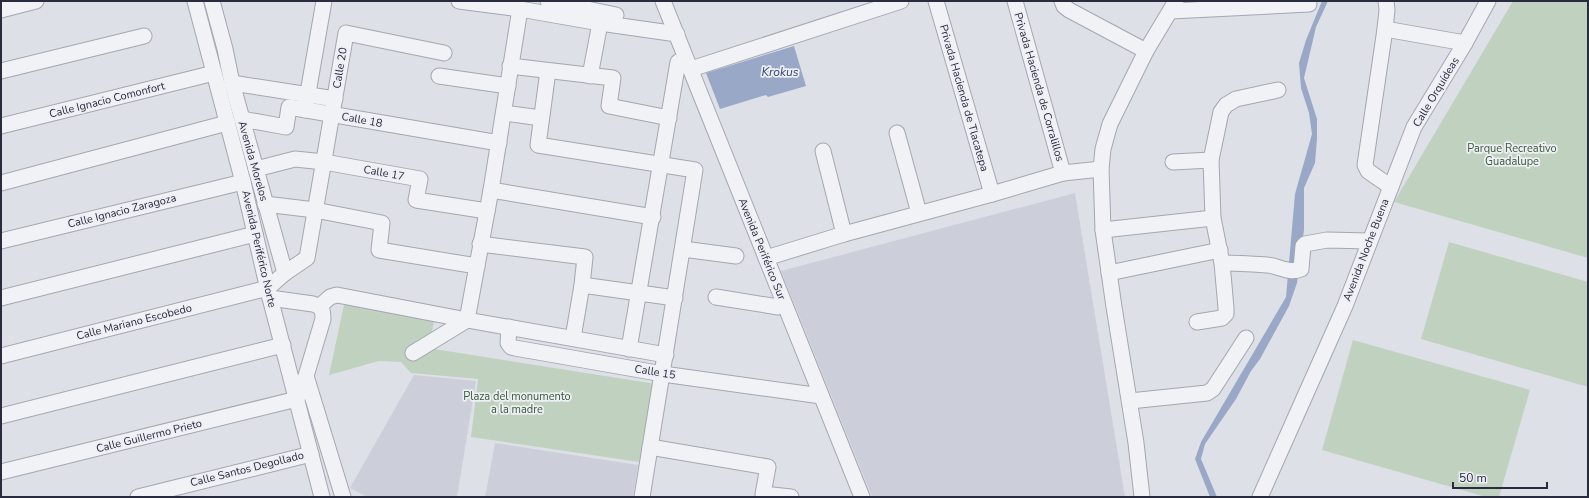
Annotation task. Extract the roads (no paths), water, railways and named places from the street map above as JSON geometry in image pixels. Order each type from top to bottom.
[{"type":"street","points":[[1,10],[36,1]]},
{"type":"street","name":"Avenida Periférico Norte","points":[[195,1],[214,73],[234,121],[243,182],[255,234],[322,497]]},
{"type":"street","name":"Avenida Morelos","points":[[212,1],[225,49],[232,83],[234,121],[256,169],[285,273]]},
{"type":"street","points":[[305,110],[324,1]]},
{"type":"street","points":[[462,1],[520,9],[600,23],[676,30]]},
{"type":"street","points":[[548,1],[676,30]]},
{"type":"street","name":"Avenida Periférico Sur","points":[[664,1],[676,30],[685,66],[766,258],[862,497]]},
{"type":"street","points":[[629,349],[669,118],[685,66],[901,1]]},
{"type":"street","name":"Privada Hacienda de Tlacatepa","points":[[936,1],[992,194]]},
{"type":"street","name":"Privada Hacienda de Corralillos","points":[[1015,1],[1064,173]]},
{"type":"street","points":[[1062,1],[1064,6],[1069,10],[1146,51]]},
{"type":"street","name":"Avenida Noche Buena","points":[[1260,497],[1345,306],[1391,187],[1368,171],[1365,165],[1388,10],[1386,1]]},
{"type":"street","name":"Calle Orquídeas","points":[[1391,187],[1414,127],[1465,43],[1488,1]]},
{"type":"street","points":[[1142,497],[1130,401],[1103,230],[1101,168],[1103,149],[1110,124],[1146,51],[1174,6],[1309,4]]},
{"type":"street","points":[[413,353],[467,320],[491,190],[520,9]]},
{"type":"street","points":[[590,76],[600,23]]},
{"type":"street","points":[[1385,29],[1465,43]]},
{"type":"street","name":"Calle 20","points":[[232,83],[335,99],[346,33],[444,52]]},
{"type":"street","points":[[1,71],[144,36]]},
{"type":"street","points":[[208,50],[225,49]]},
{"type":"street","points":[[510,66],[613,78],[609,106],[669,118]]},
{"type":"street","points":[[548,71],[538,145],[695,170],[642,497]]},
{"type":"street","name":"Calle Ignacio Comonfort","points":[[1,126],[214,73]]},
{"type":"street","points":[[439,76],[508,86]]},
{"type":"street","points":[[1197,322],[1222,318],[1226,314],[1221,256],[1213,218],[1211,160],[1221,112],[1226,105],[1236,99],[1278,90]]},
{"type":"street","points":[[297,399],[306,376],[323,319],[323,310],[320,306],[269,293],[285,273],[307,258],[335,99]]},
{"type":"street","name":"Calle 18","points":[[234,121],[286,127],[289,107],[499,143]]},
{"type":"street","points":[[504,113],[541,118]]},
{"type":"street","points":[[1,184],[234,121]]},
{"type":"street","points":[[896,132],[919,213]]},
{"type":"street","points":[[823,151],[844,234]]},
{"type":"street","name":"Calle 17","points":[[256,169],[295,159],[324,162],[420,179],[416,200],[487,211]]},
{"type":"street","points":[[1173,162],[1211,160]]},
{"type":"street","points":[[766,258],[844,234],[1064,173],[1101,168]]},
{"type":"street","name":"Calle Ignacio Zaragoza","points":[[1,241],[243,182]]},
{"type":"street","points":[[491,190],[653,217]]},
{"type":"street","points":[[265,204],[316,210],[382,222],[379,250],[477,266]]},
{"type":"street","points":[[1103,230],[1213,218]]},
{"type":"street","points":[[1,298],[255,234]]},
{"type":"street","points":[[1109,273],[1221,256],[1270,265],[1280,269],[1301,269],[1303,246],[1305,244],[1327,240],[1369,241]]},
{"type":"street","points":[[480,244],[585,257],[573,338]]},
{"type":"street","points":[[683,249],[736,256]]},
{"type":"street","points":[[582,285],[675,298]]},
{"type":"street","name":"Calle Mariano Escobedo","points":[[1,356],[269,293]]},
{"type":"street","points":[[320,306],[330,297],[337,295],[467,320],[666,355]]},
{"type":"street","points":[[716,297],[778,307]]},
{"type":"street","name":"Calle 15","points":[[509,327],[508,343],[514,348],[663,374],[821,396]]},
{"type":"street","points":[[1130,401],[1206,393],[1213,389],[1246,338]]},
{"type":"street","points":[[1,416],[283,345]]},
{"type":"street","points":[[306,376],[343,497]]},
{"type":"street","name":"Calle Guillermo Prieto","points":[[1,472],[297,399]]},
{"type":"street","points":[[650,447],[768,467],[763,494],[791,497]]},
{"type":"street","name":"Calle Santos Degollado","points":[[138,497],[310,454]]},
{"type":"water","points":[[1322,1],[1328,1],[1316,27],[1304,78],[1317,119],[1317,139],[1315,163],[1304,188],[1304,230],[1297,283],[1289,306],[1260,359],[1251,371],[1236,399],[1205,444],[1201,459],[1217,497],[1210,497],[1195,459],[1201,442],[1286,297],[1295,194],[1312,134],[1309,113],[1301,88],[1299,63],[1306,40]]},
{"type":"water","name":"Krokus","points":[[794,46],[806,86],[768,97],[766,95],[720,109],[706,73]]},
{"type":"park label","name":"Parque Recreativo Guadalupe","points":[[1512,154]]},
{"type":"park label","name":"Plaza del monumento a la madre","points":[[517,402]]}]
